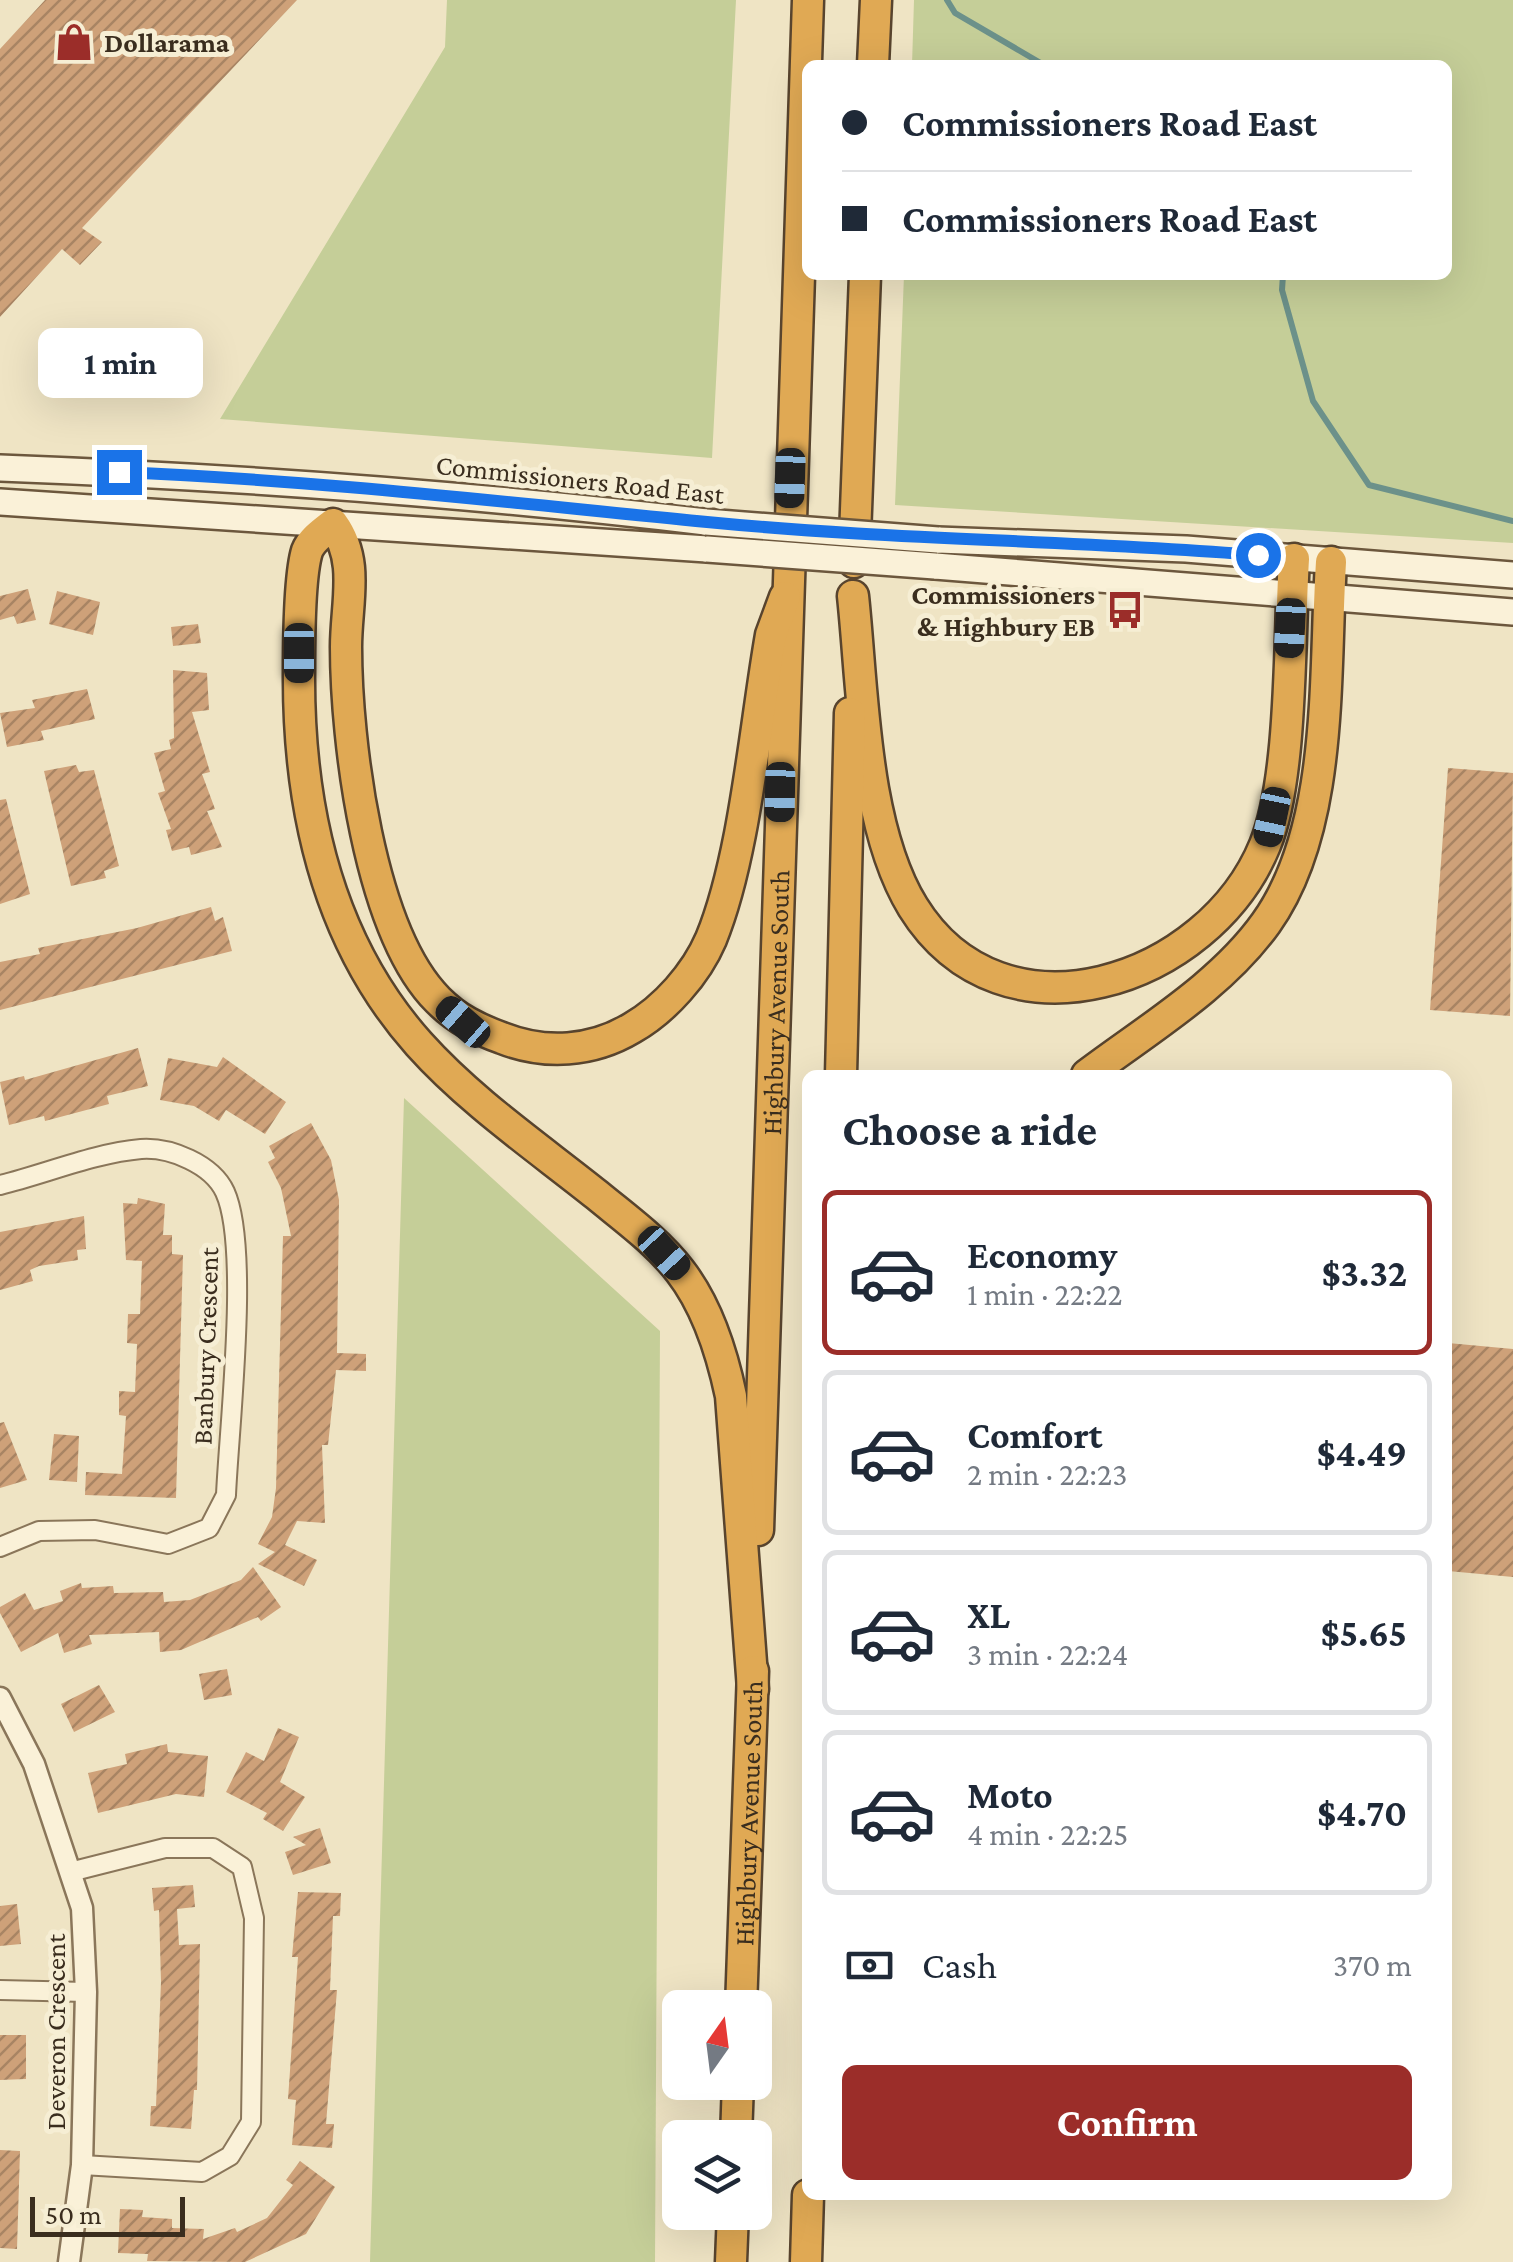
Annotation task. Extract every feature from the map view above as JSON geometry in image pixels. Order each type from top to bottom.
[{"type":"highway","name":"Highbury Avenue South","points":[[806,60],[808,0]]},
{"type":"highway","points":[[873,60],[876,0]]},
{"type":"highway","name":"Highbury Avenue South","points":[[741,1990],[802,156]]},
{"type":"highway","points":[[841,1070],[865,280]]},
{"type":"highway","points":[[753,1690],[731,1396],[723,1360],[700,1302],[680,1271],[646,1235],[473,1095],[419,1044],[374,985],[336,906],[312,836],[298,714],[307,550],[332,524],[350,551],[346,648],[355,769],[382,889],[402,942],[435,997],[463,1022],[509,1041],[545,1050],[606,1041],[650,1017],[668,1000],[711,940],[728,880],[770,635],[785,597]]},
{"type":"highway","points":[[853,596],[880,815],[897,875],[913,908],[946,948],[969,964],[1020,986],[1054,989],[1118,979],[1145,967],[1197,932],[1234,899],[1257,864],[1268,839],[1277,794],[1294,558]]},
{"type":"highway","points":[[1094,1070],[1213,980],[1265,925],[1290,883],[1306,841],[1316,784],[1331,562]]},
{"type":"highway","points":[[806,2262],[808,2200]]},
{"type":"highway","points":[[731,2262],[732,2230]]},
{"type":"main road","name":"Commissioners Road East","points":[[0,468],[334,486],[938,540],[1186,549],[1513,575]]},
{"type":"main road","points":[[332,524],[334,486]]},
{"type":"main road","name":"Commissioners Road East","points":[[0,502],[707,549],[1513,612]]},
{"type":"street","name":"Banbury Crescent","points":[[0,1185],[141,1149],[169,1152],[197,1162],[224,1189],[237,1234],[226,1495],[209,1528],[168,1544],[95,1530],[39,1531],[0,1546]]},
{"type":"street","name":"Deveron Crescent","points":[[0,1698],[34,1764],[82,1908],[86,1992],[82,2165],[70,2262]]},
{"type":"street","points":[[70,1872],[165,1848],[212,1848],[242,1867],[254,1918],[252,2122],[230,2156],[202,2172],[82,2165]]},
{"type":"street","points":[[0,1990],[86,1992]]},
{"type":"green space","points":[[447,0],[736,0],[712,458],[220,419],[445,47]]},
{"type":"green space","points":[[914,0],[1513,0],[1513,543],[895,505],[904,280],[1452,280],[1452,60],[912,60]]},
{"type":"green space","points":[[404,1098],[660,1331],[655,2262],[370,2262]]},
{"type":"building","points":[[45,0],[297,0],[82,228],[102,242],[80,265],[62,249],[0,317],[0,49]]},
{"type":"building","points":[[28,589],[36,620],[17,624],[14,616],[0,620],[0,596]]},
{"type":"building","points":[[57,591],[100,602],[93,635],[49,624]]},
{"type":"building","points":[[198,624],[201,643],[173,646],[171,627]]},
{"type":"building","points":[[173,670],[207,673],[209,710],[192,712],[210,772],[202,774],[215,809],[207,811],[222,847],[191,855],[189,847],[172,851],[166,830],[171,829],[158,793],[165,791],[154,753],[171,749],[169,740],[174,738]]},
{"type":"building","points":[[87,689],[95,719],[41,731],[44,740],[7,747],[0,713],[35,708],[32,700]]},
{"type":"building","points":[[76,765],[79,772],[94,770],[119,866],[104,871],[106,878],[71,886],[44,771]]},
{"type":"building","points":[[1448,768],[1513,773],[1510,1016],[1430,1010]]},
{"type":"building","points":[[6,799],[30,894],[0,904],[0,800]]},
{"type":"building","points":[[211,907],[215,921],[223,917],[232,951],[0,1010],[0,962],[40,954],[38,948],[137,928]]},
{"type":"building","points":[[138,1048],[148,1086],[107,1096],[109,1104],[45,1121],[44,1116],[9,1125],[0,1082],[24,1076],[25,1080]]},
{"type":"building","points":[[223,1057],[286,1102],[265,1134],[226,1110],[219,1121],[194,1106],[160,1100],[168,1058],[217,1067]]},
{"type":"building","points":[[311,1123],[331,1160],[339,1200],[337,1353],[366,1354],[366,1371],[336,1370],[328,1445],[322,1445],[325,1523],[297,1521],[285,1545],[317,1560],[304,1586],[258,1564],[275,1552],[258,1544],[272,1517],[276,1488],[283,1236],[291,1236],[281,1188],[268,1162],[275,1158],[269,1146]]},
{"type":"building","points":[[138,1198],[165,1204],[163,1235],[172,1235],[172,1254],[183,1255],[176,1498],[85,1495],[86,1472],[122,1474],[126,1416],[119,1415],[119,1391],[135,1392],[137,1344],[127,1343],[128,1314],[140,1314],[142,1261],[126,1260],[123,1203],[137,1204]]},
{"type":"building","points":[[84,1216],[86,1249],[77,1250],[78,1260],[39,1266],[30,1270],[33,1281],[0,1290],[0,1232]]},
{"type":"building","points":[[1452,1343],[1513,1349],[1513,1577],[1452,1571]]},
{"type":"building","points":[[4,1422],[27,1480],[0,1488],[0,1423]]},
{"type":"building","points":[[54,1434],[79,1436],[77,1482],[49,1480]]},
{"type":"building","points":[[253,1567],[281,1607],[261,1621],[258,1617],[181,1650],[160,1652],[159,1632],[89,1635],[92,1644],[64,1653],[58,1633],[21,1652],[0,1613],[0,1607],[25,1593],[34,1610],[63,1601],[60,1591],[81,1583],[82,1588],[113,1586],[114,1593],[163,1592],[164,1602],[190,1600],[241,1580]]},
{"type":"building","points":[[227,1669],[232,1695],[204,1700],[199,1674]]},
{"type":"building","points":[[99,1685],[115,1712],[74,1732],[61,1704]]},
{"type":"building","points":[[278,1728],[299,1737],[280,1782],[305,1797],[283,1831],[263,1819],[267,1813],[226,1792],[246,1752],[264,1761]]},
{"type":"building","points":[[167,1744],[168,1752],[208,1756],[204,1797],[176,1794],[98,1813],[88,1773],[127,1764],[125,1754]]},
{"type":"building","points":[[320,1828],[331,1863],[293,1875],[285,1852],[306,1845],[293,1837]]},
{"type":"building","points":[[193,1885],[195,1907],[177,1909],[179,1945],[200,1944],[197,2090],[191,2129],[150,2126],[151,2106],[156,2106],[161,1982],[159,1910],[154,1911],[152,1888]]},
{"type":"building","points":[[298,1892],[341,1893],[340,1916],[333,1916],[330,1990],[337,1990],[326,2124],[334,2124],[332,2148],[292,2145],[296,2100],[288,2099],[298,1957],[292,1957]]},
{"type":"building","points":[[17,1904],[21,1944],[0,1946],[0,1906]]},
{"type":"building","points":[[0,2035],[26,2035],[26,2079],[0,2080]]},
{"type":"building","points":[[0,2150],[20,2151],[17,2249],[0,2248]]},
{"type":"building","points":[[300,2161],[335,2187],[306,2234],[245,2262],[147,2261],[148,2254],[118,2253],[120,2209],[143,2210],[142,2217],[172,2219],[172,2228],[204,2229],[203,2239],[235,2228],[237,2232],[267,2218],[293,2185],[286,2180]]},
{"type":"waterway","points":[[947,0],[955,13],[1035,60]]},
{"type":"waterway","points":[[1283,280],[1282,290],[1313,401],[1369,485],[1513,521]]},
{"type":"place","name":"Dollarama","points":[[74,42]]},
{"type":"place","name":"Commissioners & Highbury EB","points":[[1125,610]]},
{"type":"route","points":[[119,472],[474,497],[706,522],[938,540],[1258,555]]}]
